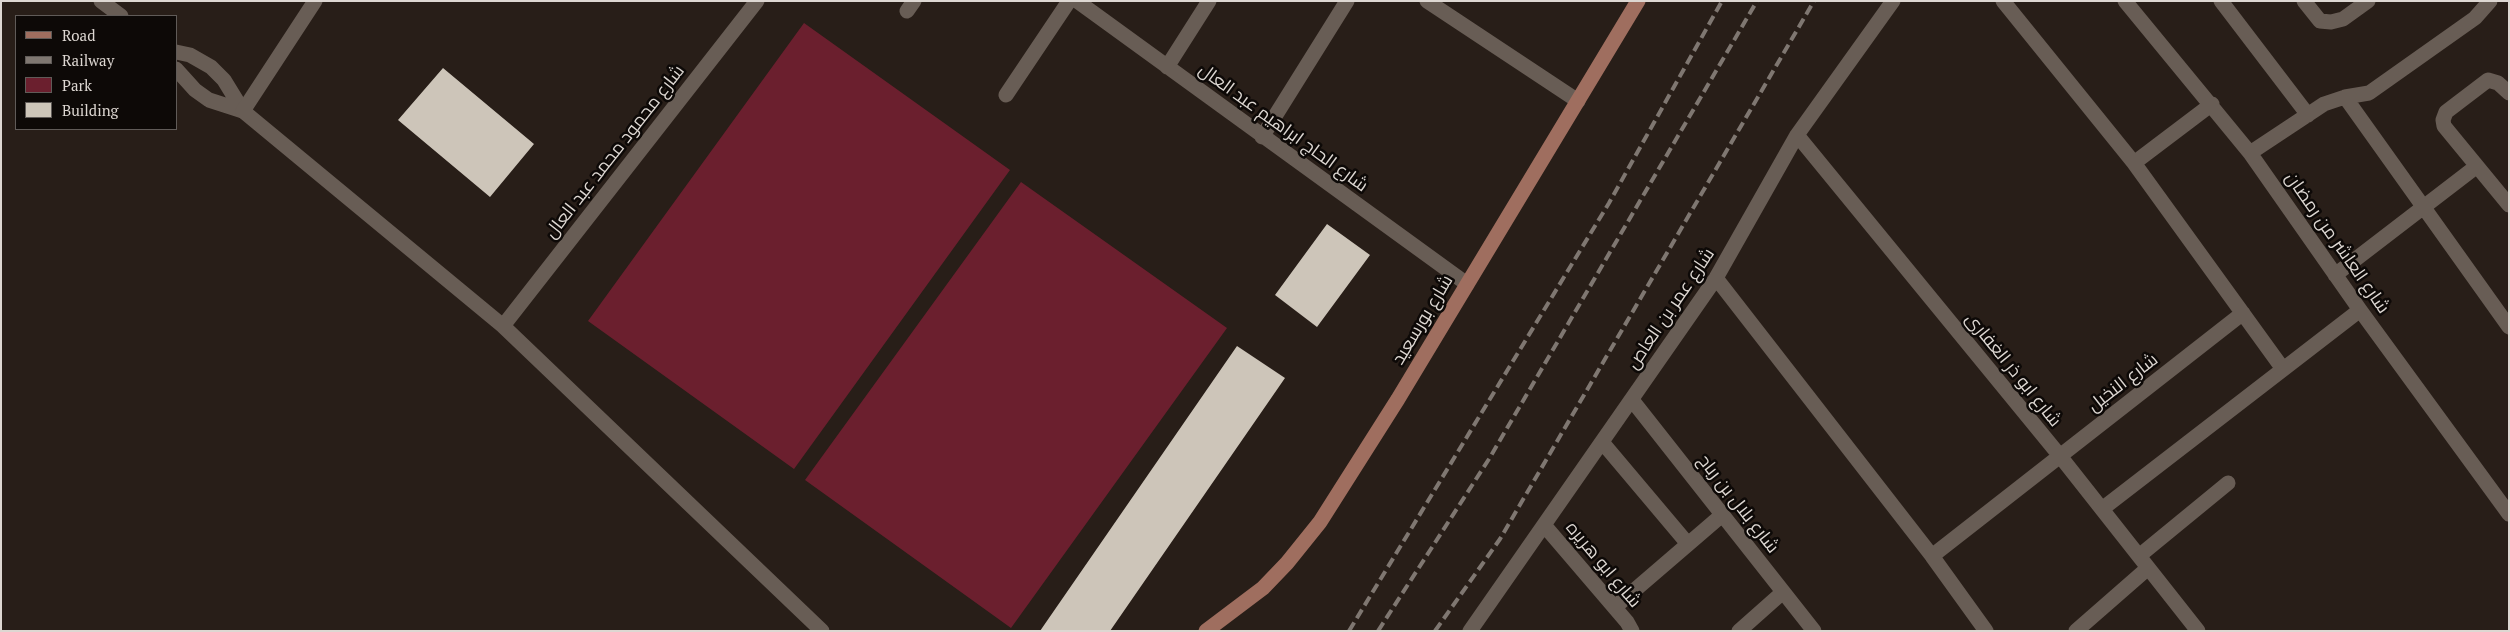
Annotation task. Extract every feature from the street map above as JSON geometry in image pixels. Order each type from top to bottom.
[{"type":"main road","name":"شارع بورسعيد","points":[[1206,631],[1263,588],[1304,543],[1320,522],[1392,407],[1638,1]]},
{"type":"street","points":[[101,1],[120,15]]},
{"type":"street","points":[[243,111],[315,1]]},
{"type":"street","name":"شارع محمود محمد عبد العال","points":[[503,326],[757,1]]},
{"type":"street","points":[[1006,95],[1069,1]]},
{"type":"street","name":"شارع الحاج ابراهيم عبد العال","points":[[1077,1],[1467,284]]},
{"type":"street","points":[[1167,67],[1209,1]]},
{"type":"street","points":[[1262,137],[1346,1]]},
{"type":"street","points":[[1427,1],[1578,101]]},
{"type":"street","name":"شارع عمر بن العاص","points":[[1470,631],[1716,278],[1797,135],[1892,1]]},
{"type":"street","points":[[2003,1],[2134,163],[2283,369]]},
{"type":"street","name":"شارع العاشر من رمضان","points":[[2125,1],[2212,104],[2250,153],[2360,310],[2509,514]]},
{"type":"street","points":[[2221,1],[2308,115]]},
{"type":"street","points":[[2304,1],[2320,21],[2331,22],[2343,19],[2368,1]]},
{"type":"street","points":[[2250,153],[2324,104],[2369,92],[2475,18],[2490,1]]},
{"type":"street","points":[[178,52],[190,55],[211,68],[235,94],[243,111]]},
{"type":"street","points":[[178,72],[195,90],[209,100],[243,111],[503,326],[822,631]]},
{"type":"street","points":[[2509,92],[2498,83],[2488,80],[2444,116],[2444,126],[2509,205]]},
{"type":"street","points":[[2345,97],[2509,327]]},
{"type":"street","points":[[2134,163],[2212,104]]},
{"type":"street","name":"شارع ابو ذر الغفارى","points":[[1797,135],[2060,456],[2198,631]]},
{"type":"street","points":[[2335,275],[2477,166]]},
{"type":"street","points":[[1716,278],[1932,556],[1986,631]]},
{"type":"street","points":[[2102,509],[2360,310]]},
{"type":"street","name":"شارع النخيل","points":[[1932,556],[2242,313]]},
{"type":"street","name":"شارع بلال بن رباح","points":[[1632,400],[1814,631]]},
{"type":"street","points":[[1602,442],[1688,544]]},
{"type":"street","points":[[2076,631],[2143,562],[2228,483]]},
{"type":"street","points":[[1615,607],[1722,515]]},
{"type":"street","name":"شارع ابو هريره","points":[[1544,525],[1615,607],[1632,631]]},
{"type":"street","points":[[1739,631],[1784,592]]},
{"type":"green space","points":[[804,23],[1010,170],[794,469],[588,321]]},
{"type":"green space","points":[[1021,182],[1227,328],[1011,628],[805,480]]},
{"type":"building","points":[[443,68],[534,144],[490,197],[398,120]]},
{"type":"building","points":[[1327,224],[1370,255],[1317,327],[1275,295]]},
{"type":"building","points":[[1237,346],[1285,378],[1110,631],[1040,631]]},
{"type":"railway","points":[[1349,631],[1609,203],[1722,1]]},
{"type":"railway","points":[[1378,631],[1489,459],[1757,1]]},
{"type":"railway","points":[[1435,631],[1500,539],[1814,1]]}]
